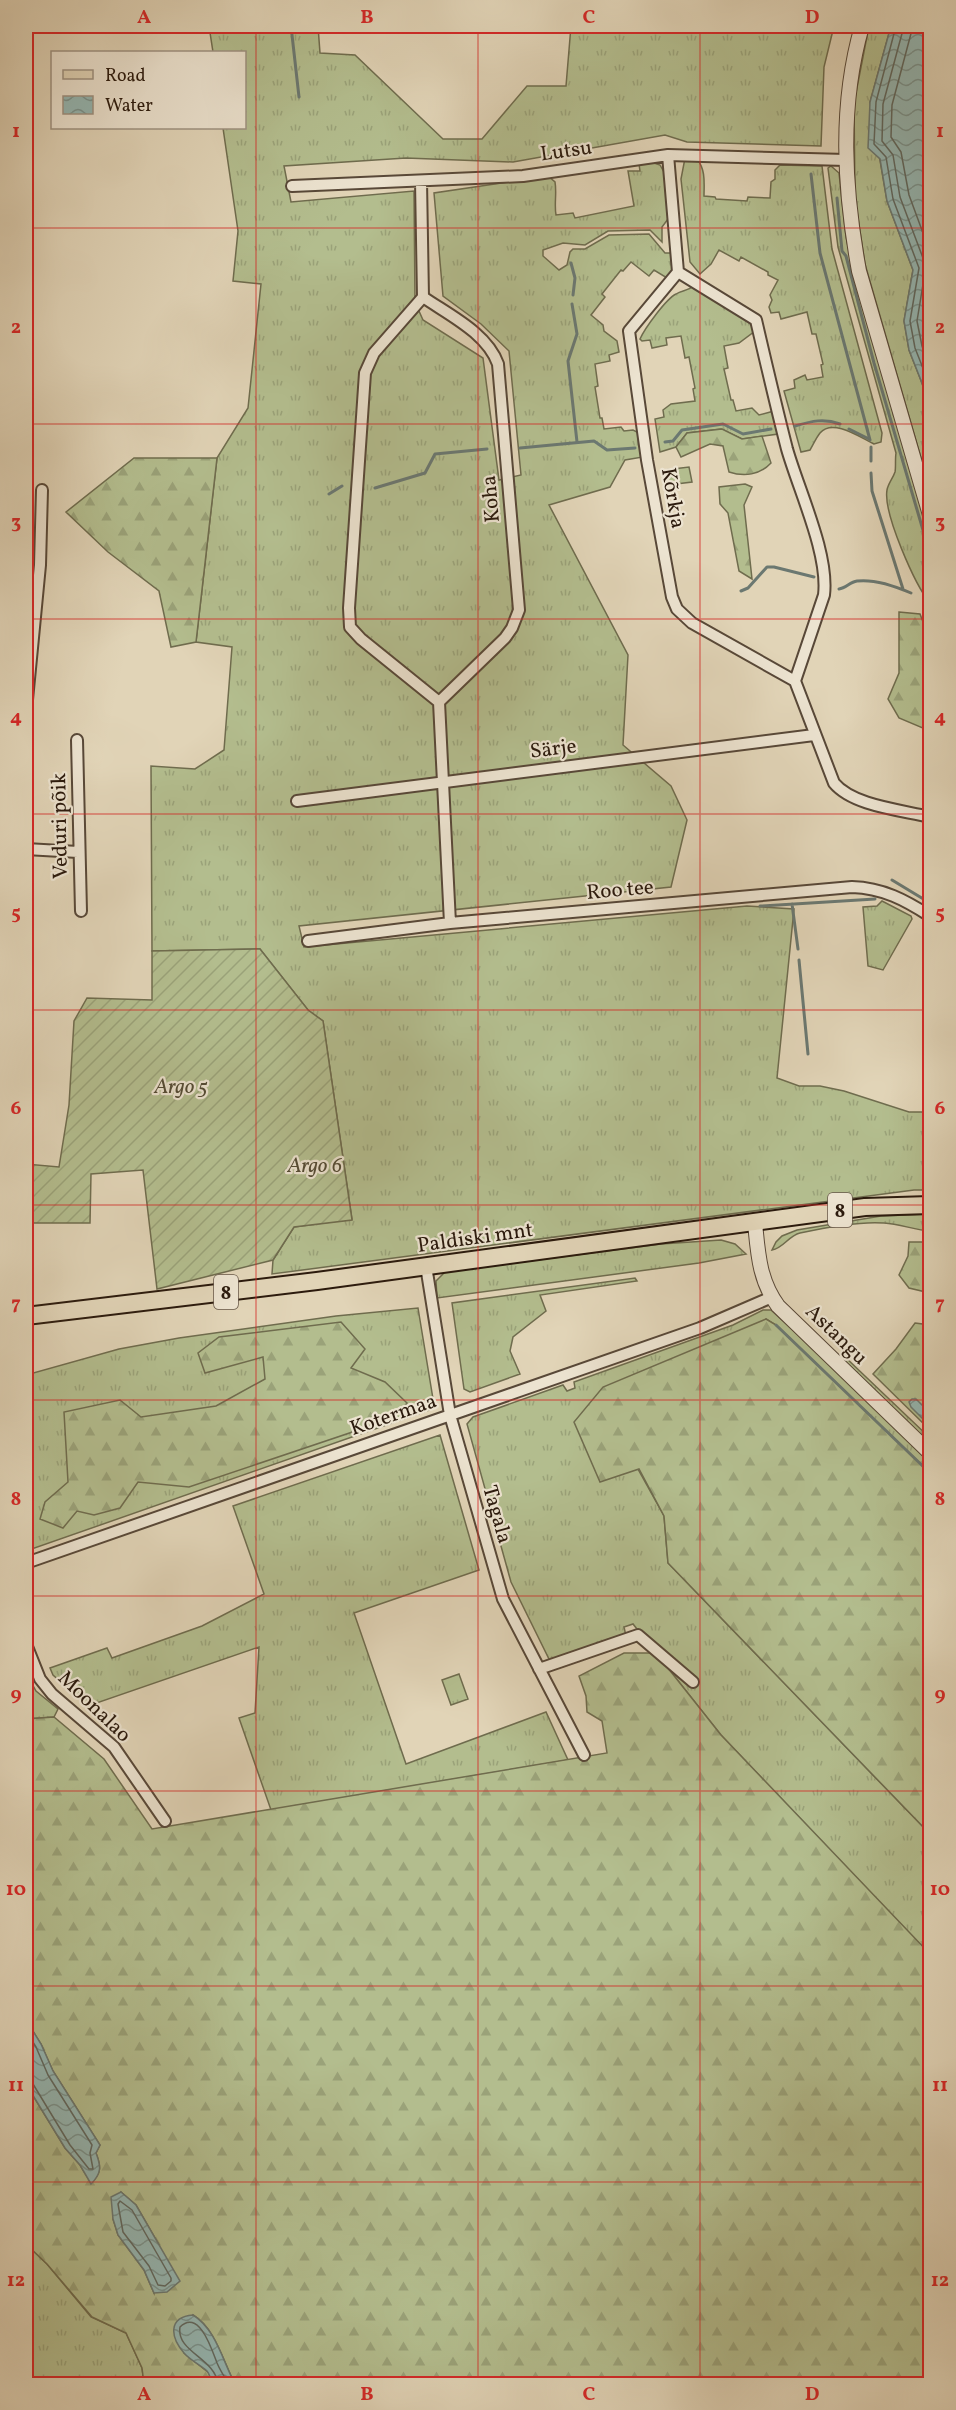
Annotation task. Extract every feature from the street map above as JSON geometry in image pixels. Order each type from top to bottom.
[{"type":"main road","name":"Paldiski mnt","points":[[26,1316],[426,1266],[865,1207],[930,1205]]},
{"type":"street","points":[[862,26],[849,84],[846,160],[851,220],[859,271],[930,515]]},
{"type":"street","points":[[668,155],[678,272],[756,320],[788,450],[822,559],[826,581],[824,595],[795,681],[814,735],[834,783],[841,791],[859,800],[930,818]]},
{"type":"street","name":"Lutsu","points":[[292,186],[523,176],[668,155],[846,160]]},
{"type":"street","points":[[421,181],[423,297],[374,353],[365,373],[349,608],[350,627],[361,639],[439,702],[450,923]]},
{"type":"street","name":"Kõrkja","points":[[678,272],[629,331],[647,460],[672,597],[677,609],[692,624],[795,681]]},
{"type":"street","name":"Koha","points":[[423,297],[483,339],[494,351],[498,364],[519,610],[505,638],[439,702]]},
{"type":"street","points":[[26,710],[40,565],[42,490]]},
{"type":"street","name":"Särje","points":[[297,801],[814,735]]},
{"type":"street","name":"Veduri põik","points":[[77,740],[81,911]]},
{"type":"street","points":[[26,849],[78,852]]},
{"type":"street","name":"Roo tee","points":[[308,941],[450,923],[852,887],[865,887],[894,894],[930,916]]},
{"type":"street","name":"Astangu","points":[[754,1222],[761,1273],[772,1298],[814,1342],[930,1453]]},
{"type":"street","name":"Tagala","points":[[426,1266],[450,1415],[503,1599],[584,1755]]},
{"type":"street","name":"Kotermaa","points":[[26,1563],[700,1328],[772,1298]]},
{"type":"street","points":[[539,1669],[638,1635],[693,1682]]},
{"type":"street","name":"Moonalao","points":[[26,1644],[40,1679],[52,1694],[114,1747],[165,1821]]},
{"type":"green space","points":[[209,26],[318,26],[320,53],[355,55],[443,139],[482,139],[527,86],[566,86],[571,26],[834,26],[824,67],[821,146],[687,142],[665,135],[513,162],[406,158],[284,166],[291,202],[414,191],[415,302],[423,320],[483,358],[499,480],[521,475],[509,351],[481,324],[443,296],[434,193],[548,176],[555,182],[556,215],[573,213],[575,218],[634,206],[628,171],[640,171],[639,164],[660,165],[664,172],[668,219],[662,227],[662,242],[650,230],[608,231],[585,245],[563,243],[543,250],[543,256],[559,270],[567,265],[573,249],[585,249],[609,235],[649,234],[665,253],[673,253],[673,269],[667,278],[654,270],[649,276],[631,262],[623,271],[621,270],[602,294],[605,297],[591,315],[603,325],[604,331],[617,341],[619,352],[609,355],[610,361],[595,364],[598,386],[595,387],[604,429],[621,427],[624,431],[633,430],[639,433],[643,457],[625,460],[610,487],[549,505],[628,655],[623,745],[671,786],[687,820],[671,887],[299,926],[304,947],[747,906],[794,909],[777,1078],[799,1086],[820,1086],[844,1091],[909,1112],[930,1112],[930,1190],[914,1190],[272,1274],[273,1260],[294,1227],[352,1219],[323,1021],[308,1010],[260,949],[152,951],[151,766],[195,769],[224,750],[232,647],[196,642],[217,458],[248,408],[261,284],[233,281],[238,231],[223,129],[246,129],[246,51],[213,51]]},
{"type":"green space","points":[[869,26],[891,26],[870,102],[887,201],[913,270],[904,321],[909,350],[924,388],[930,395],[930,489],[865,264],[855,198],[854,103]]},
{"type":"green space","points":[[685,158],[697,159],[700,163],[704,177],[704,196],[747,201],[748,197],[770,198],[771,182],[775,179],[775,170],[780,165],[822,166],[832,249],[882,433],[881,442],[874,444],[847,431],[832,428],[820,433],[810,450],[801,452],[784,391],[795,388],[794,380],[805,375],[807,380],[823,377],[821,365],[823,364],[816,334],[812,334],[807,312],[781,319],[779,312],[771,313],[770,295],[778,280],[768,275],[768,272],[741,257],[739,261],[719,250],[711,264],[700,274],[690,262],[681,179]]},
{"type":"green space","points":[[831,166],[839,173],[846,237],[853,270],[930,537],[930,603],[916,581],[901,548],[890,515],[887,490],[895,472],[896,453],[838,247],[828,168]]},
{"type":"green space","points":[[693,286],[749,321],[755,331],[739,343],[724,346],[728,368],[724,369],[736,411],[752,408],[759,415],[774,411],[778,434],[742,439],[721,429],[687,433],[676,447],[660,452],[655,419],[664,417],[663,410],[671,404],[695,401],[693,389],[695,388],[689,357],[685,358],[681,336],[666,338],[667,345],[652,348],[650,340],[640,339],[667,302],[676,294]]},
{"type":"green space","points":[[722,429],[742,439],[762,436],[771,463],[752,474],[729,472],[723,446],[710,444],[681,457],[676,447],[687,433]]},
{"type":"green space","points":[[134,458],[217,458],[196,642],[171,647],[159,591],[108,552],[66,512]]},
{"type":"green space","points":[[689,467],[692,482],[668,485],[665,470]]},
{"type":"green space","points":[[745,484],[752,487],[744,505],[752,579],[739,571],[728,513],[720,504],[719,487]]},
{"type":"green space","points":[[899,612],[920,614],[930,640],[930,725],[925,729],[899,718],[888,699],[899,673]]},
{"type":"green space","points":[[882,901],[911,916],[912,919],[883,970],[868,966],[863,907],[877,906]]},
{"type":"green space","name":"Argo 5","points":[[260,949],[308,1010],[323,1021],[352,1220],[294,1227],[273,1260],[157,1289],[143,1170],[91,1174],[90,1223],[26,1223],[26,1164],[59,1167],[69,1105],[74,1021],[87,998],[152,1000],[152,951]]},
{"type":"green space","points":[[930,1214],[930,1231],[884,1223],[853,1224],[800,1233],[772,1250],[782,1236],[797,1230],[881,1216]]},
{"type":"green space","points":[[721,1240],[735,1244],[746,1254],[699,1263],[437,1298],[436,1281],[445,1272],[661,1244]]},
{"type":"green space","points":[[909,1242],[930,1242],[930,1293],[909,1288],[899,1275],[908,1256]]},
{"type":"green space","points":[[635,1278],[637,1281],[540,1295],[546,1311],[513,1337],[510,1351],[520,1374],[470,1392],[464,1389],[452,1303]]},
{"type":"green space","points":[[418,1308],[434,1405],[429,1410],[26,1551],[26,1375],[119,1349],[179,1338],[336,1316]]},
{"type":"green space","points":[[763,1310],[771,1310],[930,1460],[930,1473],[776,1325],[766,1319],[638,1469],[664,1516],[668,1563],[930,1834],[930,1955],[721,1735],[633,1624],[624,1627],[626,1636],[550,1661],[511,1582],[467,1424],[473,1417],[563,1385],[567,1391],[575,1388],[574,1382],[733,1325]]},
{"type":"green space","points":[[766,1319],[776,1325],[930,1473],[930,1834],[668,1563],[664,1516],[639,1469],[600,1482],[574,1422],[603,1387]]},
{"type":"green space","points":[[341,1322],[365,1349],[351,1368],[385,1382],[407,1403],[394,1418],[189,1487],[138,1482],[120,1508],[94,1515],[77,1511],[63,1528],[40,1519],[45,1502],[68,1482],[64,1412],[120,1400],[141,1417],[216,1406],[265,1379],[263,1357],[205,1373],[198,1353],[219,1337]]},
{"type":"green space","points":[[915,1323],[930,1325],[930,1430],[873,1374],[896,1349]]},
{"type":"green space","points":[[844,1356],[930,1438],[930,1444],[840,1358]]},
{"type":"green space","points":[[440,1435],[479,1570],[354,1613],[406,1764],[546,1712],[568,1760],[271,1810],[239,1718],[255,1713],[259,1647],[88,1706],[53,1675],[50,1668],[107,1648],[112,1658],[202,1626],[264,1594],[233,1506]]},
{"type":"green space","points":[[624,1653],[656,1653],[721,1735],[930,1954],[930,2384],[235,2384],[213,2337],[201,2321],[193,2315],[184,2353],[209,2373],[212,2384],[144,2384],[142,2368],[126,2333],[92,2317],[47,2264],[26,2244],[26,2194],[32,2186],[26,2169],[26,2084],[65,2148],[80,2165],[91,2183],[99,2173],[100,2166],[96,2153],[100,2145],[53,2071],[41,2044],[26,2020],[26,1719],[54,1717],[104,1759],[152,1829],[607,1753],[602,1721],[587,1712],[586,1696],[579,1676]],"holes":[[[121,2192],[136,2205],[159,2245],[154,2293],[144,2270],[118,2235],[113,2219]]]},
{"type":"green space","points":[[26,1673],[36,1691],[58,1709],[54,1717],[26,1719]]},
{"type":"green space","points":[[459,1674],[468,1699],[451,1705],[442,1680]]},
{"type":"green space","points":[[26,2244],[47,2264],[91,2317],[126,2333],[142,2368],[144,2384],[26,2384]]},
{"type":"water","points":[[891,26],[930,26],[930,395],[924,388],[909,350],[904,321],[913,270],[887,201],[880,159],[868,148],[870,102]]},
{"type":"water","points":[[916,1399],[930,1413],[930,1426],[911,1407],[909,1402]]},
{"type":"water","points":[[26,2020],[41,2044],[53,2071],[100,2145],[96,2153],[100,2166],[99,2173],[91,2184],[80,2165],[65,2148],[26,2084]]},
{"type":"water","points":[[121,2192],[136,2205],[180,2281],[167,2292],[154,2293],[144,2270],[118,2235],[113,2219],[111,2197]]},
{"type":"water","points":[[193,2315],[201,2321],[213,2337],[235,2384],[212,2384],[207,2371],[189,2358],[179,2347],[174,2334],[175,2324]]},
{"type":"waterway","points":[[291,26],[299,97]]},
{"type":"waterway","points":[[811,174],[820,253],[870,440]]},
{"type":"waterway","points":[[837,198],[842,251],[846,256],[874,363],[930,554]]},
{"type":"waterway","points":[[571,263],[575,278],[573,295]]},
{"type":"waterway","points":[[572,304],[577,334],[568,361],[577,442]]},
{"type":"waterway","points":[[795,426],[818,421],[840,424]]},
{"type":"waterway","points":[[665,442],[673,441],[682,430],[723,424],[743,434],[771,429]]},
{"type":"waterway","points":[[849,429],[869,439]]},
{"type":"waterway","points":[[520,448],[594,441],[607,450],[635,448]]},
{"type":"waterway","points":[[871,447],[871,461]]},
{"type":"waterway","points":[[375,488],[425,473],[435,454],[487,449]]},
{"type":"waterway","points":[[871,473],[872,491],[903,589]]},
{"type":"waterway","points":[[329,494],[342,486]]},
{"type":"waterway","points":[[741,591],[748,588],[767,567],[814,577]]},
{"type":"waterway","points":[[839,589],[855,582],[870,581],[911,593]]},
{"type":"waterway","points":[[924,592],[930,592]]},
{"type":"waterway","points":[[892,880],[930,903]]},
{"type":"waterway","points":[[760,906],[875,899]]},
{"type":"waterway","points":[[792,904],[798,949]]},
{"type":"waterway","points":[[799,960],[808,1054]]},
{"type":"waterway","points":[[776,1325],[930,1473]]},
{"type":"park label","name":"Argo 6","points":[[315,1165]]}]
